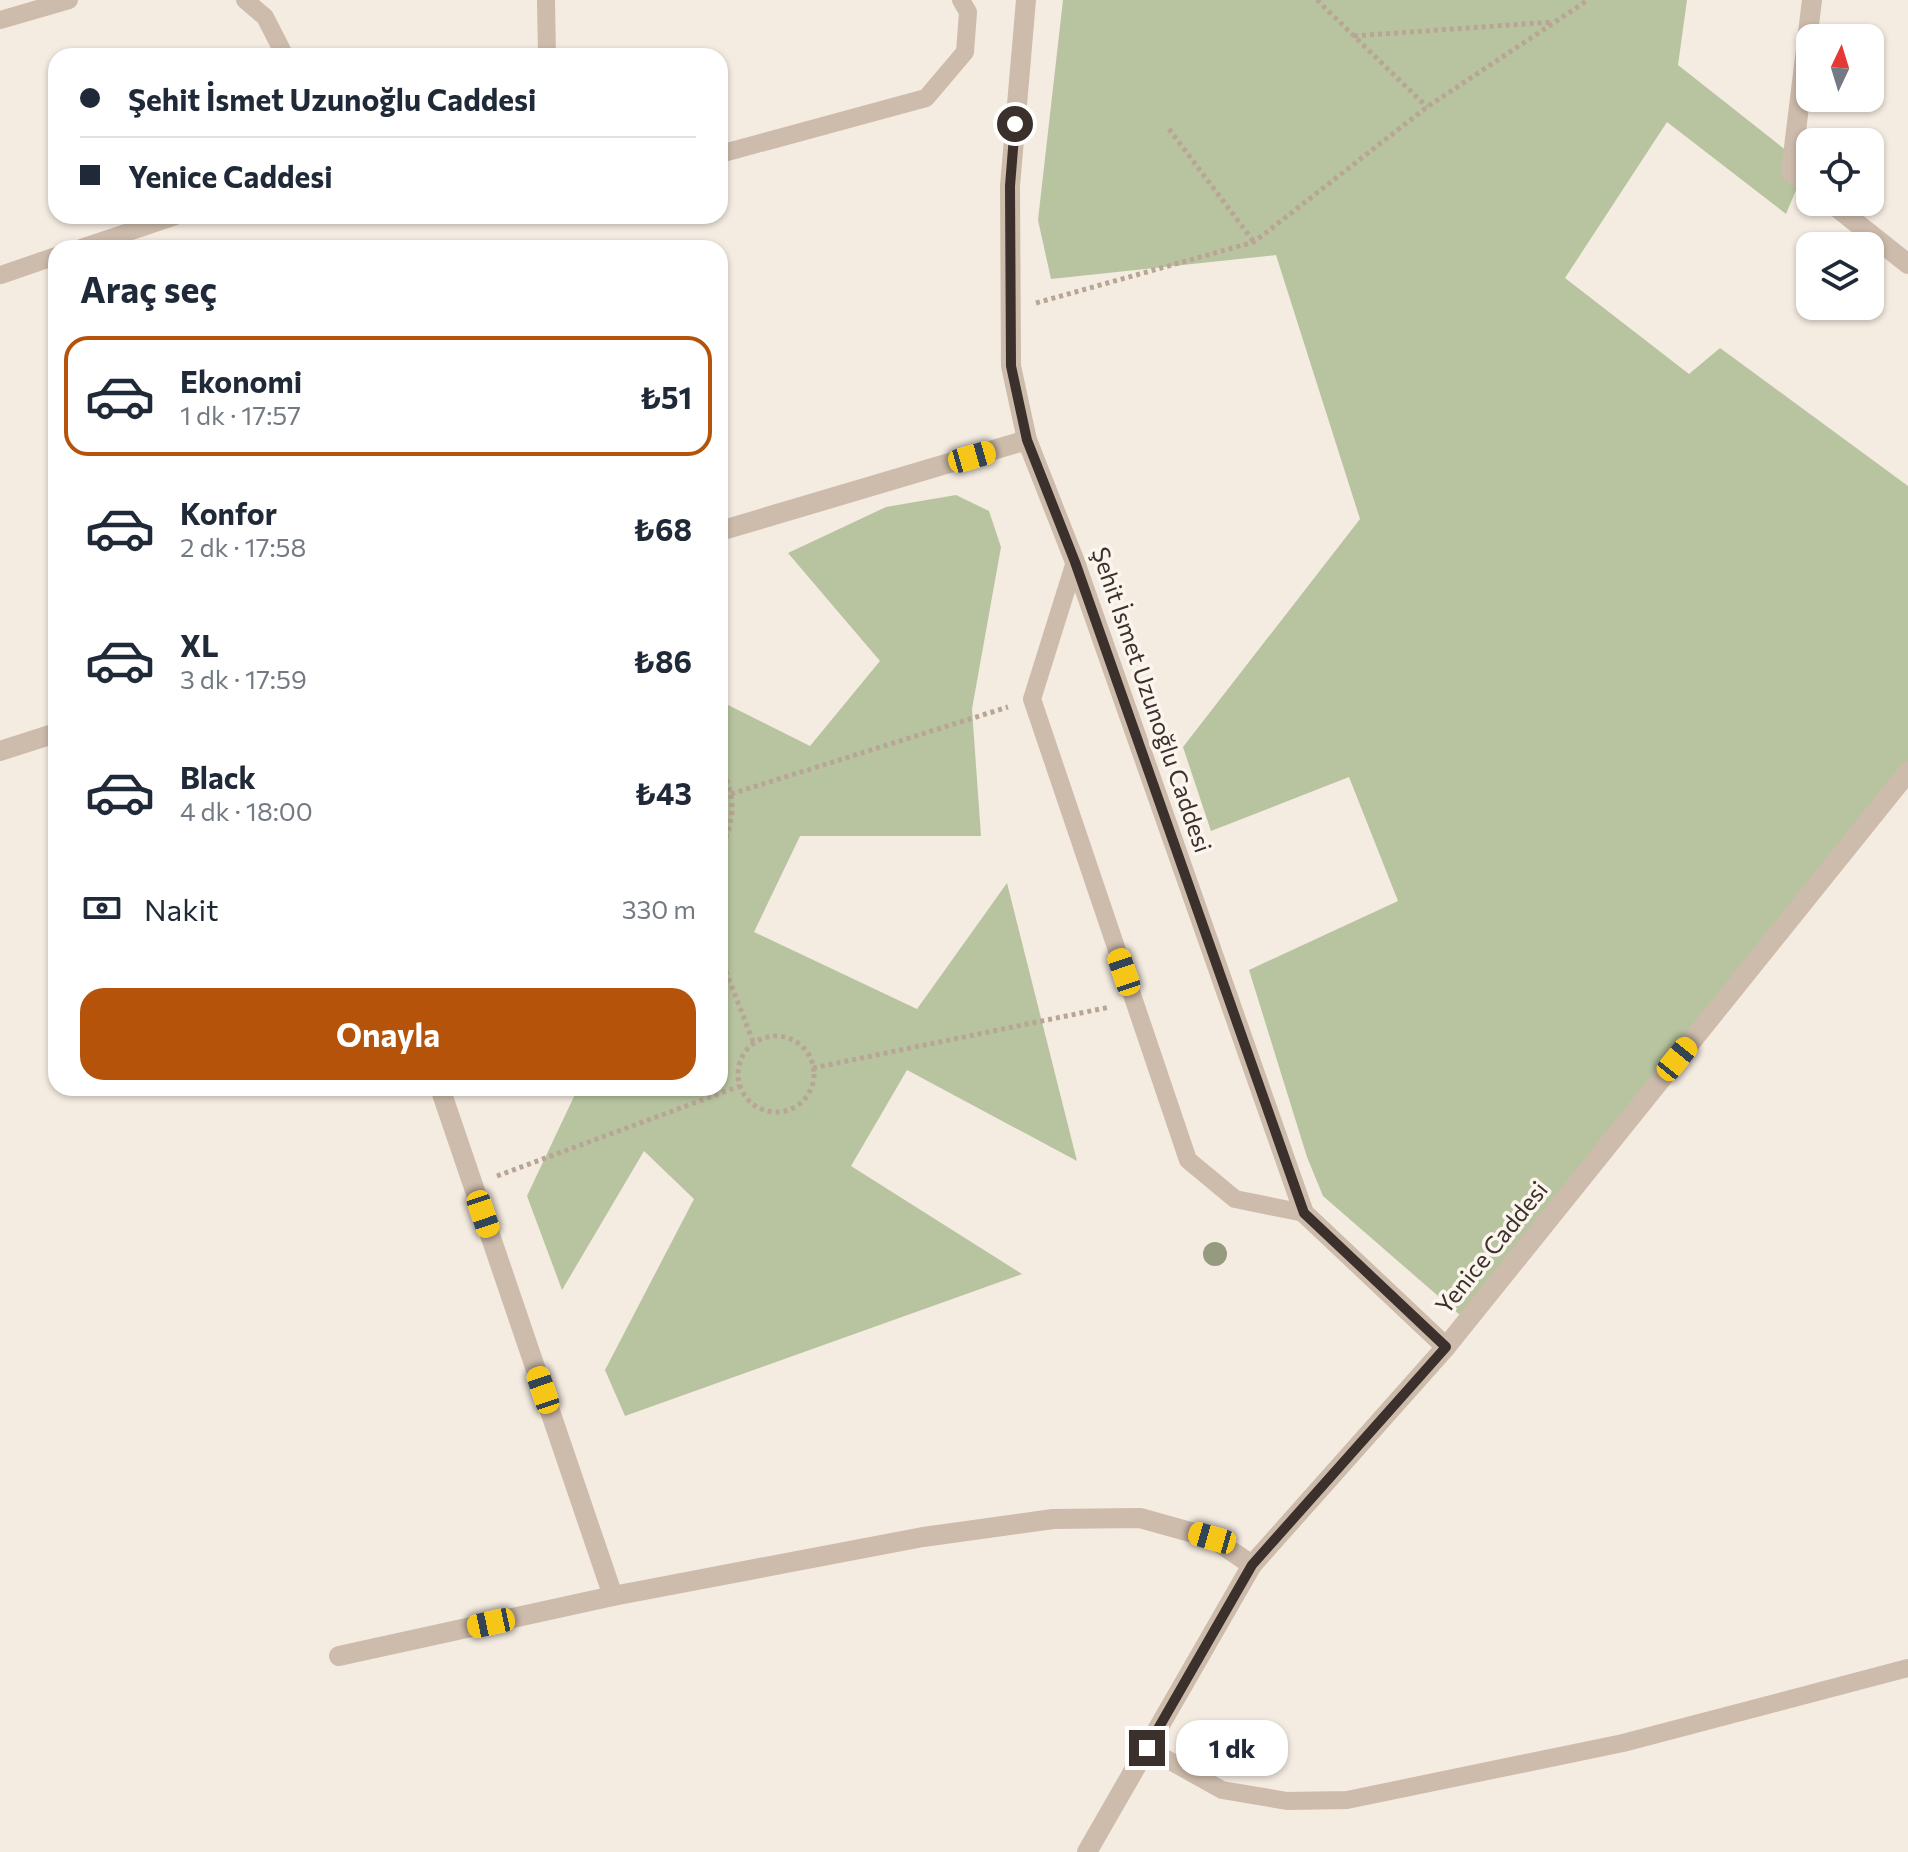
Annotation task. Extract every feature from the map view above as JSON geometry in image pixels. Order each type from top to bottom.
[{"type":"street","name":"Şehit İsmet Uzunoğlu Caddesi","points":[[1026,0],[1010,186],[1010,310],[1011,366],[1027,440],[1075,562],[1304,1213],[1446,1347]]},
{"type":"street","points":[[1796,128],[1812,0]]},
{"type":"street","points":[[1796,131],[1791,172],[1796,176]]},
{"type":"street","points":[[1848,216],[1908,264]]},
{"type":"street","points":[[728,529],[1027,440]]},
{"type":"street","points":[[0,751],[48,736]]},
{"type":"street","name":"Yenice Caddesi","points":[[1087,1852],[1252,1565],[1446,1347],[1908,772]]},
{"type":"street","points":[[443,1096],[613,1596]]},
{"type":"street","points":[[339,1656],[613,1596],[923,1537],[1053,1519],[1140,1518],[1212,1538],[1252,1565]]},
{"type":"lane","points":[[0,20],[69,0]]},
{"type":"lane","points":[[245,0],[265,17],[281,48]]},
{"type":"lane","points":[[546,0],[547,48]]},
{"type":"lane","points":[[728,152],[926,98],[965,52],[968,12],[961,0]]},
{"type":"lane","points":[[105,240],[152,224]]},
{"type":"lane","points":[[1,275],[48,259]]},
{"type":"lane","points":[[1075,562],[1032,699],[1188,1160],[1235,1199],[1304,1213]]},
{"type":"lane","points":[[1147,1748],[1222,1790],[1287,1801],[1347,1800],[1623,1743],[1908,1668]]},
{"type":"path","points":[[1317,0],[1427,107]]},
{"type":"path","points":[[1010,310],[1254,242],[1427,107],[1588,0]]},
{"type":"path","points":[[1354,36],[1555,22]]},
{"type":"path","points":[[1169,129],[1254,242]]},
{"type":"path","points":[[731,794],[1032,699]]},
{"type":"path","points":[[728,786],[733,810],[728,835]]},
{"type":"path","points":[[728,977],[754,1044]]},
{"type":"path","points":[[813,1068],[1135,1002]]},
{"type":"path","points":[[776,1036],[800,1045],[809,1055],[814,1081],[801,1103],[789,1110],[776,1112],[754,1105],[740,1086],[740,1063],[754,1044],[776,1036]]},
{"type":"path","points":[[728,1090],[740,1086]]},
{"type":"path","points":[[473,1185],[713,1096]]},
{"type":"green space","points":[[1063,0],[1687,0],[1678,65],[1796,158],[1796,190],[1786,214],[1667,122],[1565,278],[1689,374],[1720,348],[1908,486],[1908,774],[1468,1322],[1323,1196],[1307,1157],[1249,970],[1398,901],[1349,777],[1211,831],[1183,747],[1360,519],[1276,255],[1051,279],[1038,220]]},
{"type":"green space","points":[[956,495],[989,511],[1001,547],[972,709],[981,836],[800,836],[754,932],[917,1009],[1007,883],[1077,1161],[907,1070],[851,1166],[1022,1274],[625,1416],[605,1370],[694,1199],[644,1151],[562,1290],[527,1196],[574,1096],[728,1096],[728,705],[810,746],[880,661],[788,553],[886,507]]},
{"type":"route","points":[[1015,124],[1010,186],[1011,366],[1027,440],[1075,562],[1304,1213],[1446,1347],[1252,1565],[1147,1748]]}]
